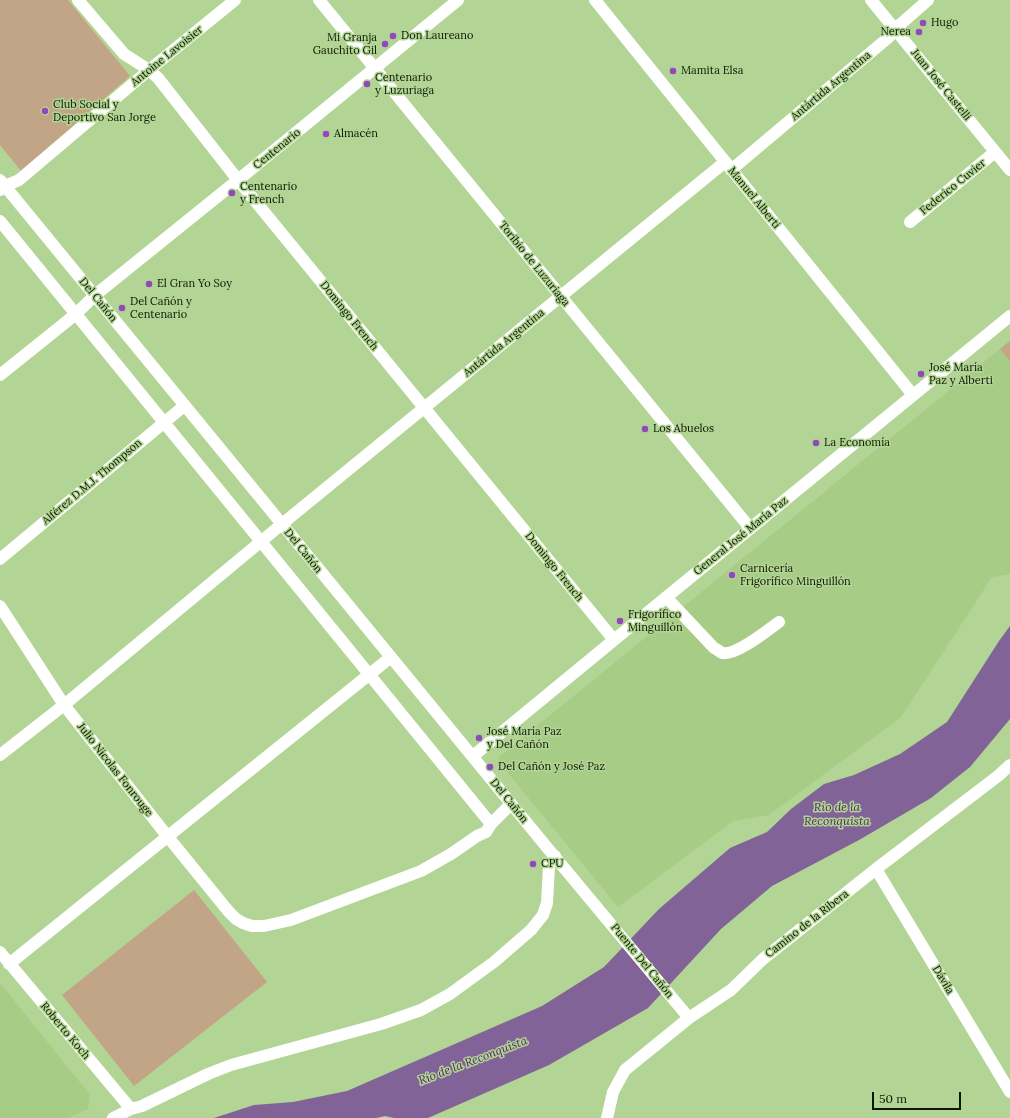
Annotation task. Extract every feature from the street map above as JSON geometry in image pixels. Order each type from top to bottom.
[{"type":"street","name":"Domingo French","points":[[78,0],[124,54],[149,70],[158,78],[238,180],[614,640]]},
{"type":"street","name":"Antoine Lavoisier","points":[[2,186],[19,180],[149,70],[235,0]]},
{"type":"street","name":"Toribio de Luzuriaga","points":[[319,0],[750,528]]},
{"type":"street","name":"Centenario","points":[[94,296],[458,0]]},
{"type":"street","name":"Manuel Alberti","points":[[595,0],[913,395]]},
{"type":"street","name":"Juan José Castelli","points":[[871,0],[1010,170]]},
{"type":"street","name":"Antártida Argentina","points":[[0,755],[561,296],[728,166],[889,37],[895,29],[928,0]]},
{"type":"street","name":"Federico Cuvier","points":[[910,222],[995,152]]},
{"type":"street","name":"Del Cañón","points":[[2,186],[608,920]]},
{"type":"street","points":[[0,221],[491,824],[511,804]]},
{"type":"street","points":[[0,375],[76,314],[94,296]]},
{"type":"street","name":"General José María Paz","points":[[473,756],[1010,316]]},
{"type":"street","name":"Alférez D.M.J. Thompson","points":[[0,559],[184,406]]},
{"type":"street","points":[[666,597],[714,648],[723,653],[734,651],[747,644],[779,622]]},
{"type":"street","name":"Julio Nicolas Fonrouge","points":[[0,606],[64,704],[229,912],[243,923],[252,926],[264,926],[291,920],[421,871],[451,854],[477,836],[486,832],[491,824]]},
{"type":"street","points":[[9,964],[391,658]]},
{"type":"street","name":"Camino de la Ribera","points":[[606,1118],[613,1092],[625,1070],[689,1018],[731,990],[763,959],[876,869],[998,776],[1010,765]]},
{"type":"street","points":[[113,1118],[131,1109],[142,1106],[208,1074],[231,1065],[381,1024],[421,1010],[450,994],[494,962],[531,930],[543,915],[547,903],[549,866],[555,856]]},
{"type":"street","name":"Dávila","points":[[876,869],[1010,1092]]},
{"type":"street","name":"Puente Del Cañón","points":[[608,920],[689,1018]]},
{"type":"street","name":"Roberto Koch","points":[[0,952],[131,1109]]},
{"type":"shaded area","name":"Club Social y Deportivo San Jorge","points":[[0,0],[68,0],[130,76],[21,171],[0,145]]},
{"type":"shaded area","points":[[1010,341],[1010,361],[1000,349]]},
{"type":"shaded area","points":[[1000,349],[1010,361],[1010,574],[992,577],[901,717],[769,815],[733,821],[618,907],[499,762],[500,756]]},
{"type":"shaded area","points":[[194,890],[267,982],[134,1086],[62,995]]},
{"type":"shaded area","points":[[0,983],[90,1095],[88,1109],[68,1118],[0,1118]]},
{"type":"water","name":"Río de la Reconquista","points":[[1010,626],[1010,719],[970,767],[931,798],[859,840],[772,886],[721,929],[648,1008],[549,1065],[428,1118],[394,1118],[385,1116],[376,1118],[214,1118],[254,1105],[293,1102],[347,1091],[542,1006],[604,967],[659,909],[730,848],[767,832],[791,809],[824,784],[854,775],[900,754],[947,722]]},
{"type":"place","name":"Hugo","points":[[923,23]]},
{"type":"place","name":"Nerea","points":[[919,32]]},
{"type":"place","name":"Don Laureano","points":[[393,36]]},
{"type":"place","name":"Mi Granja Gauchito Gil","points":[[385,44]]},
{"type":"place","name":"Mamita Elsa","points":[[673,71]]},
{"type":"place","name":"Centenario y Luzuriaga","points":[[367,84]]},
{"type":"place","name":"Club Social y Deportivo San Jorge","points":[[45,111]]},
{"type":"place","name":"Almacén","points":[[326,134]]},
{"type":"place","name":"Centenario y French","points":[[232,193]]},
{"type":"place","name":"El Gran Yo Soy","points":[[149,284]]},
{"type":"place","name":"Del Cañón y Centenario","points":[[122,308]]},
{"type":"place","name":"José María Paz y Alberti","points":[[921,374]]},
{"type":"place","name":"Los Abuelos","points":[[645,429]]},
{"type":"place","name":"La Economía","points":[[816,443]]},
{"type":"place","name":"Carnicería Frigorífico Minguillón","points":[[732,575]]},
{"type":"place","name":"Frigorífico Minguillón","points":[[620,621]]},
{"type":"place","name":"José María Paz y Del Cañón","points":[[479,738]]},
{"type":"place","name":"Del Cañón y José Paz","points":[[490,767]]},
{"type":"place","name":"CPU","points":[[533,864]]}]
